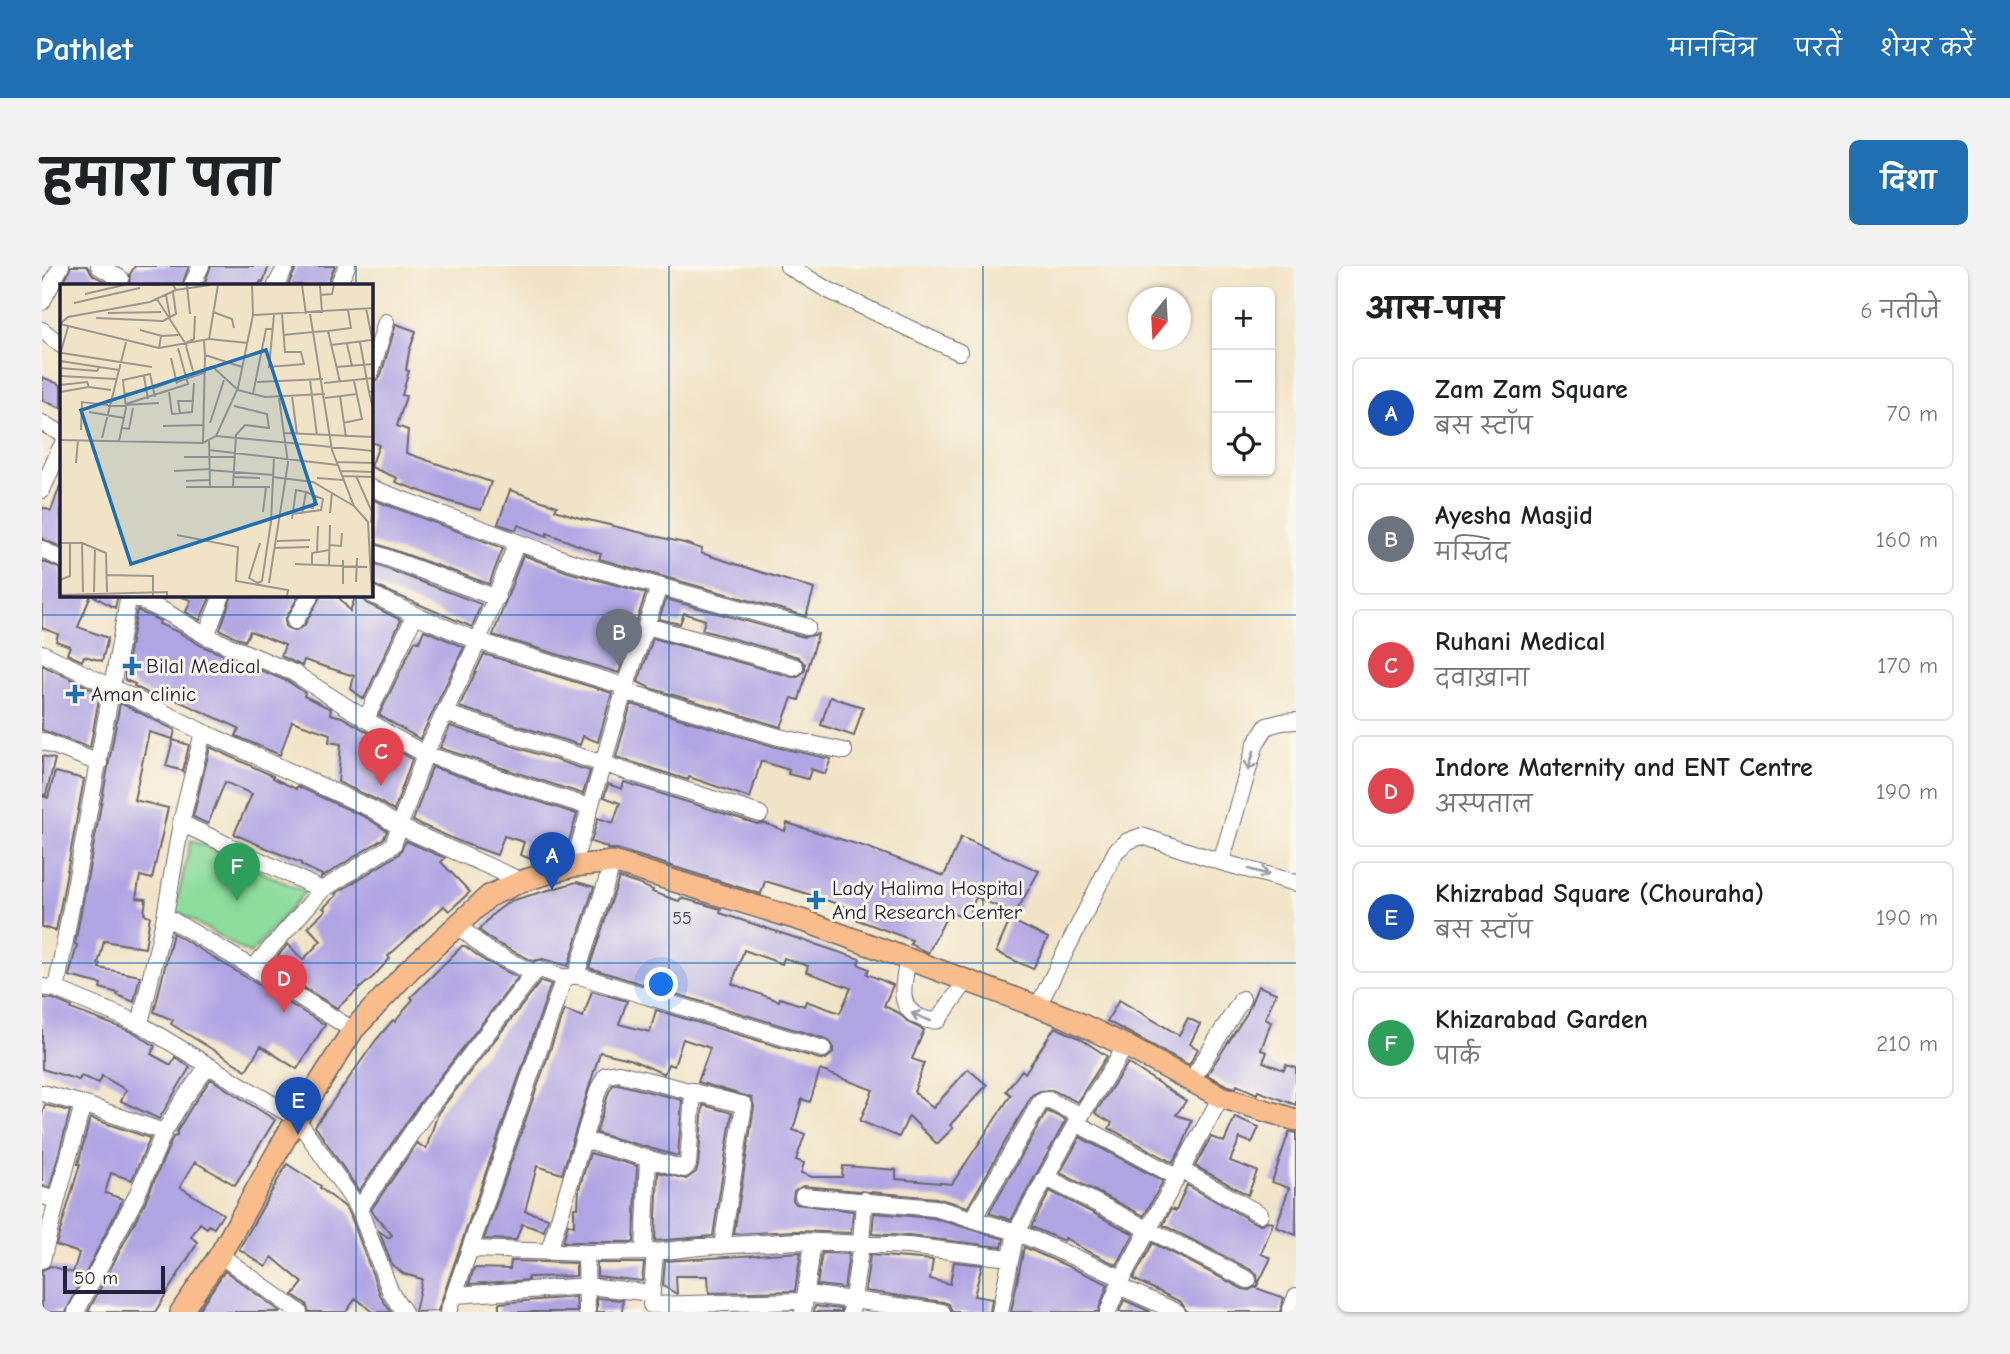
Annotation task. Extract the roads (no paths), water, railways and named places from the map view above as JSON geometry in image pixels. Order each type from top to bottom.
[{"type":"main road","points":[[181,1312],[220,1255],[297,1119],[353,1030],[409,970],[489,896],[522,881],[573,866],[613,862],[807,922],[1038,1006],[1126,1046],[1221,1097],[1296,1120]]},
{"type":"street","points":[[42,302],[61,266]]},
{"type":"street","points":[[99,266],[123,277]]},
{"type":"street","points":[[192,284],[201,266]]},
{"type":"street","points":[[277,284],[286,266]]},
{"type":"street","points":[[338,284],[347,266]]},
{"type":"street","points":[[788,266],[826,289],[959,352]]},
{"type":"street","points":[[373,365],[386,322]]},
{"type":"street","points":[[42,330],[60,344]]},
{"type":"street","points":[[42,423],[60,432]]},
{"type":"street","points":[[42,491],[60,449]]},
{"type":"street","points":[[373,489],[572,562],[807,627]]},
{"type":"street","points":[[253,968],[322,890],[393,845],[425,754],[497,598],[517,542]]},
{"type":"street","points":[[42,548],[60,558]]},
{"type":"street","points":[[373,553],[497,598]]},
{"type":"street","points":[[573,866],[659,587]]},
{"type":"street","points":[[373,595],[478,641],[779,737],[845,751]]},
{"type":"street","points":[[129,597],[99,763],[49,988],[140,1024],[297,1119],[359,1209],[391,1293],[404,1312]]},
{"type":"street","points":[[133,597],[166,612],[206,636],[294,673],[425,754],[589,807]]},
{"type":"street","points":[[206,636],[221,597]]},
{"type":"street","points":[[295,621],[310,597]]},
{"type":"street","points":[[366,719],[415,615]]},
{"type":"street","points":[[647,626],[795,667]]},
{"type":"street","points":[[42,653],[203,732],[372,809],[398,826],[522,881]]},
{"type":"street","points":[[444,713],[760,814]]},
{"type":"street","points":[[1221,862],[1256,743],[1267,726],[1296,721]]},
{"type":"street","points":[[140,1024],[165,916],[181,823],[203,732]]},
{"type":"street","points":[[42,741],[99,763]]},
{"type":"street","points":[[181,823],[322,890]]},
{"type":"street","points":[[1038,1006],[1116,851],[1142,836],[1296,883]]},
{"type":"street","points":[[448,1312],[613,862]]},
{"type":"street","points":[[165,916],[353,1030]]},
{"type":"street","points":[[457,925],[490,952],[534,973]]},
{"type":"street","points":[[908,959],[903,994],[906,1006],[911,1014],[923,1019],[938,1020],[967,980]]},
{"type":"street","points":[[359,1209],[428,1109],[534,973],[540,969],[823,1049]]},
{"type":"street","points":[[1191,1080],[1242,999]]},
{"type":"street","points":[[1000,1312],[1016,1232],[1079,1119],[1126,1046]]},
{"type":"street","points":[[76,1312],[136,1197],[164,1132],[208,1066]]},
{"type":"street","points":[[549,1251],[599,1088],[606,1075],[619,1073],[744,1105],[722,1246]]},
{"type":"street","points":[[584,1140],[684,1169],[687,1167],[693,1091]]},
{"type":"street","points":[[42,1093],[164,1132]]},
{"type":"street","points":[[1108,1312],[1121,1282],[1221,1097]]},
{"type":"street","points":[[973,1219],[1041,1101],[1048,1100],[1179,1173],[1260,1214]]},
{"type":"street","points":[[42,1260],[50,1198],[83,1104]]},
{"type":"street","points":[[648,1159],[651,1303]]},
{"type":"street","points":[[1046,1178],[1248,1280]]},
{"type":"street","points":[[803,1196],[935,1208],[1016,1232],[1177,1312]]},
{"type":"street","points":[[852,1306],[864,1200]]},
{"type":"street","points":[[472,1249],[650,1252],[813,1242],[908,1246],[1010,1258]]},
{"type":"street","points":[[805,1302],[813,1242]]},
{"type":"street","points":[[586,1253],[587,1312]]},
{"type":"street","points":[[220,1255],[299,1312]]},
{"type":"street","points":[[455,1295],[588,1286],[651,1303],[805,1302],[942,1312]]},
{"type":"street","points":[[1290,1312],[1296,1296]]},
{"type":"place","name":"Bilal Medical","points":[[132,666]]},
{"type":"place","name":"Ayesha Masjid","points":[[619,667]]},
{"type":"place","name":"Aman clinic","points":[[75,694]]},
{"type":"place","name":"Ruhani Medical","points":[[381,786]]},
{"type":"place","name":"Zam Zam Square","points":[[552,890]]},
{"type":"place","name":"Lady Halima Hospital And Research Center","points":[[816,900]]},
{"type":"place","name":"Khizarabad Garden","points":[[237,901]]},
{"type":"place","name":"Indore Maternity and ENT Centre","points":[[284,1013]]},
{"type":"place","name":"Khizrabad Square (Chouraha)","points":[[298,1135]]}]
